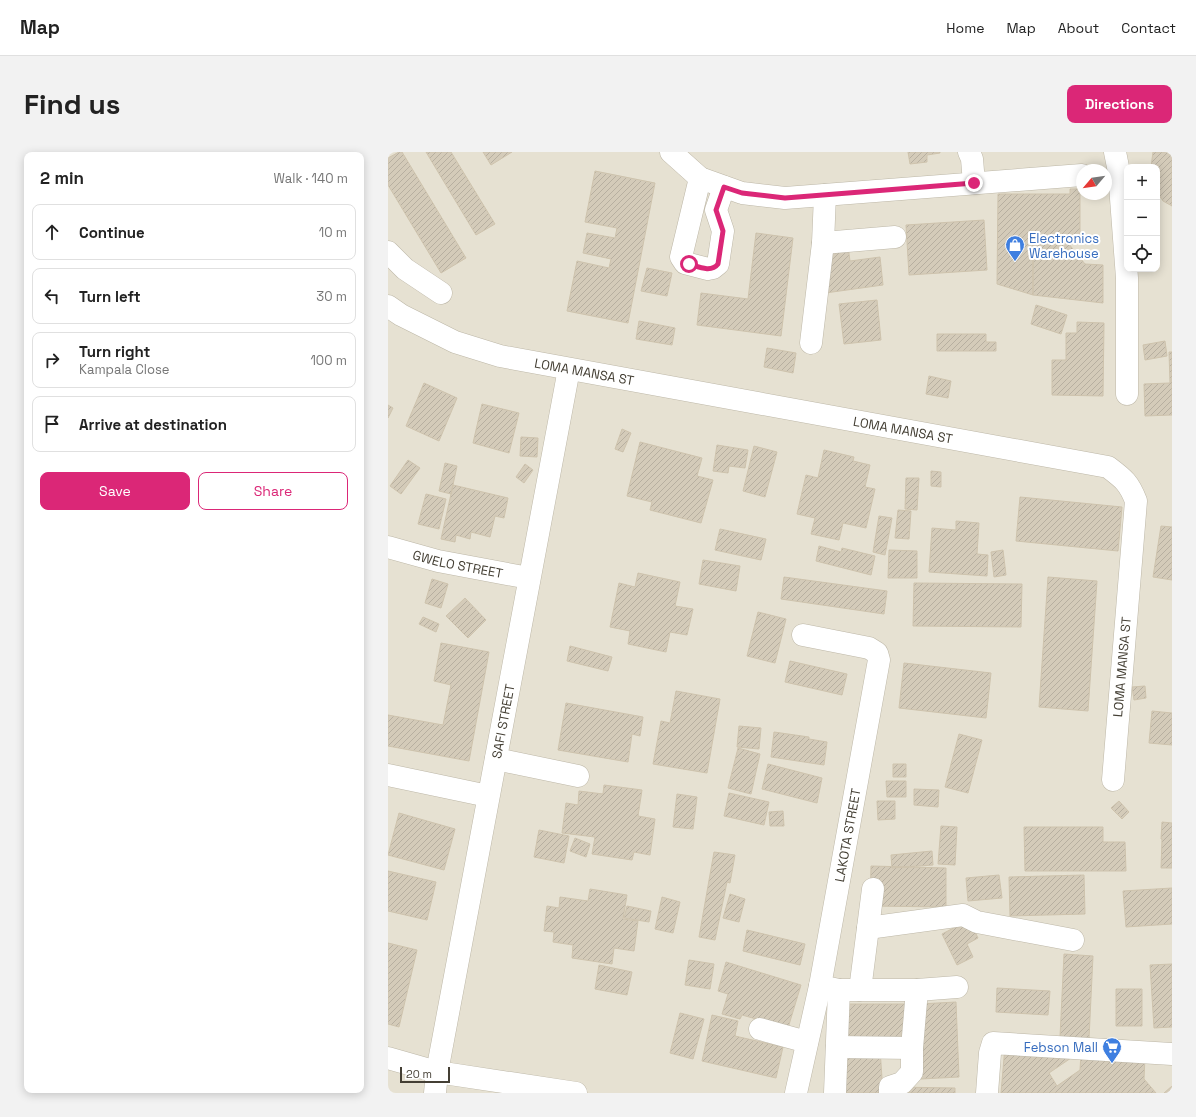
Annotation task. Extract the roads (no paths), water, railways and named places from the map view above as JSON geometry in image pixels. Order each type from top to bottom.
[{"type":"street","points":[[671,152],[700,178],[742,193],[785,198],[1076,174]]},
{"type":"street","points":[[973,154],[974,183]]},
{"type":"street","points":[[1114,165],[1127,278],[1127,394]]},
{"type":"street","points":[[700,178],[681,257],[685,263],[708,269],[713,268],[718,264],[723,231],[716,210],[724,187]]},
{"type":"street","points":[[811,343],[823,243],[825,195]]},
{"type":"street","points":[[823,243],[895,237]]},
{"type":"street","points":[[388,252],[405,269],[441,293]]},
{"type":"street","name":"LOMA MANSA ST","points":[[388,306],[401,315],[455,342],[500,356],[1108,467],[1131,487],[1136,501],[1113,780]]},
{"type":"street","name":"SAFI STREET","points":[[436,1083],[488,796],[569,369]]},
{"type":"street","name":"GWELO STREET","points":[[388,547],[438,561],[529,578]]},
{"type":"street","name":"LAKOTA STREET","points":[[796,1093],[807,1042],[840,989],[879,660],[877,653],[869,648],[803,635]]},
{"type":"street","points":[[496,759],[578,776]]},
{"type":"street","points":[[388,775],[488,796]]},
{"type":"street","points":[[835,1093],[840,989],[868,928],[873,889]]},
{"type":"street","points":[[868,928],[963,915],[977,922],[1073,940]]},
{"type":"street","points":[[840,989],[917,990],[957,987]]},
{"type":"street","points":[[890,1093],[890,1087],[902,1083],[912,1072],[912,1048],[917,990]]},
{"type":"street","points":[[760,1029],[807,1042]]},
{"type":"street","points":[[987,1093],[990,1053],[993,1043],[1172,1054]]},
{"type":"street","points":[[837,1047],[912,1048]]},
{"type":"street","points":[[388,1058],[436,1083],[576,1093]]},
{"type":"place","name":"Electronics Warehouse","points":[[1015,262]]},
{"type":"place","name":"Febson Mall","points":[[1112,1064]]}]
